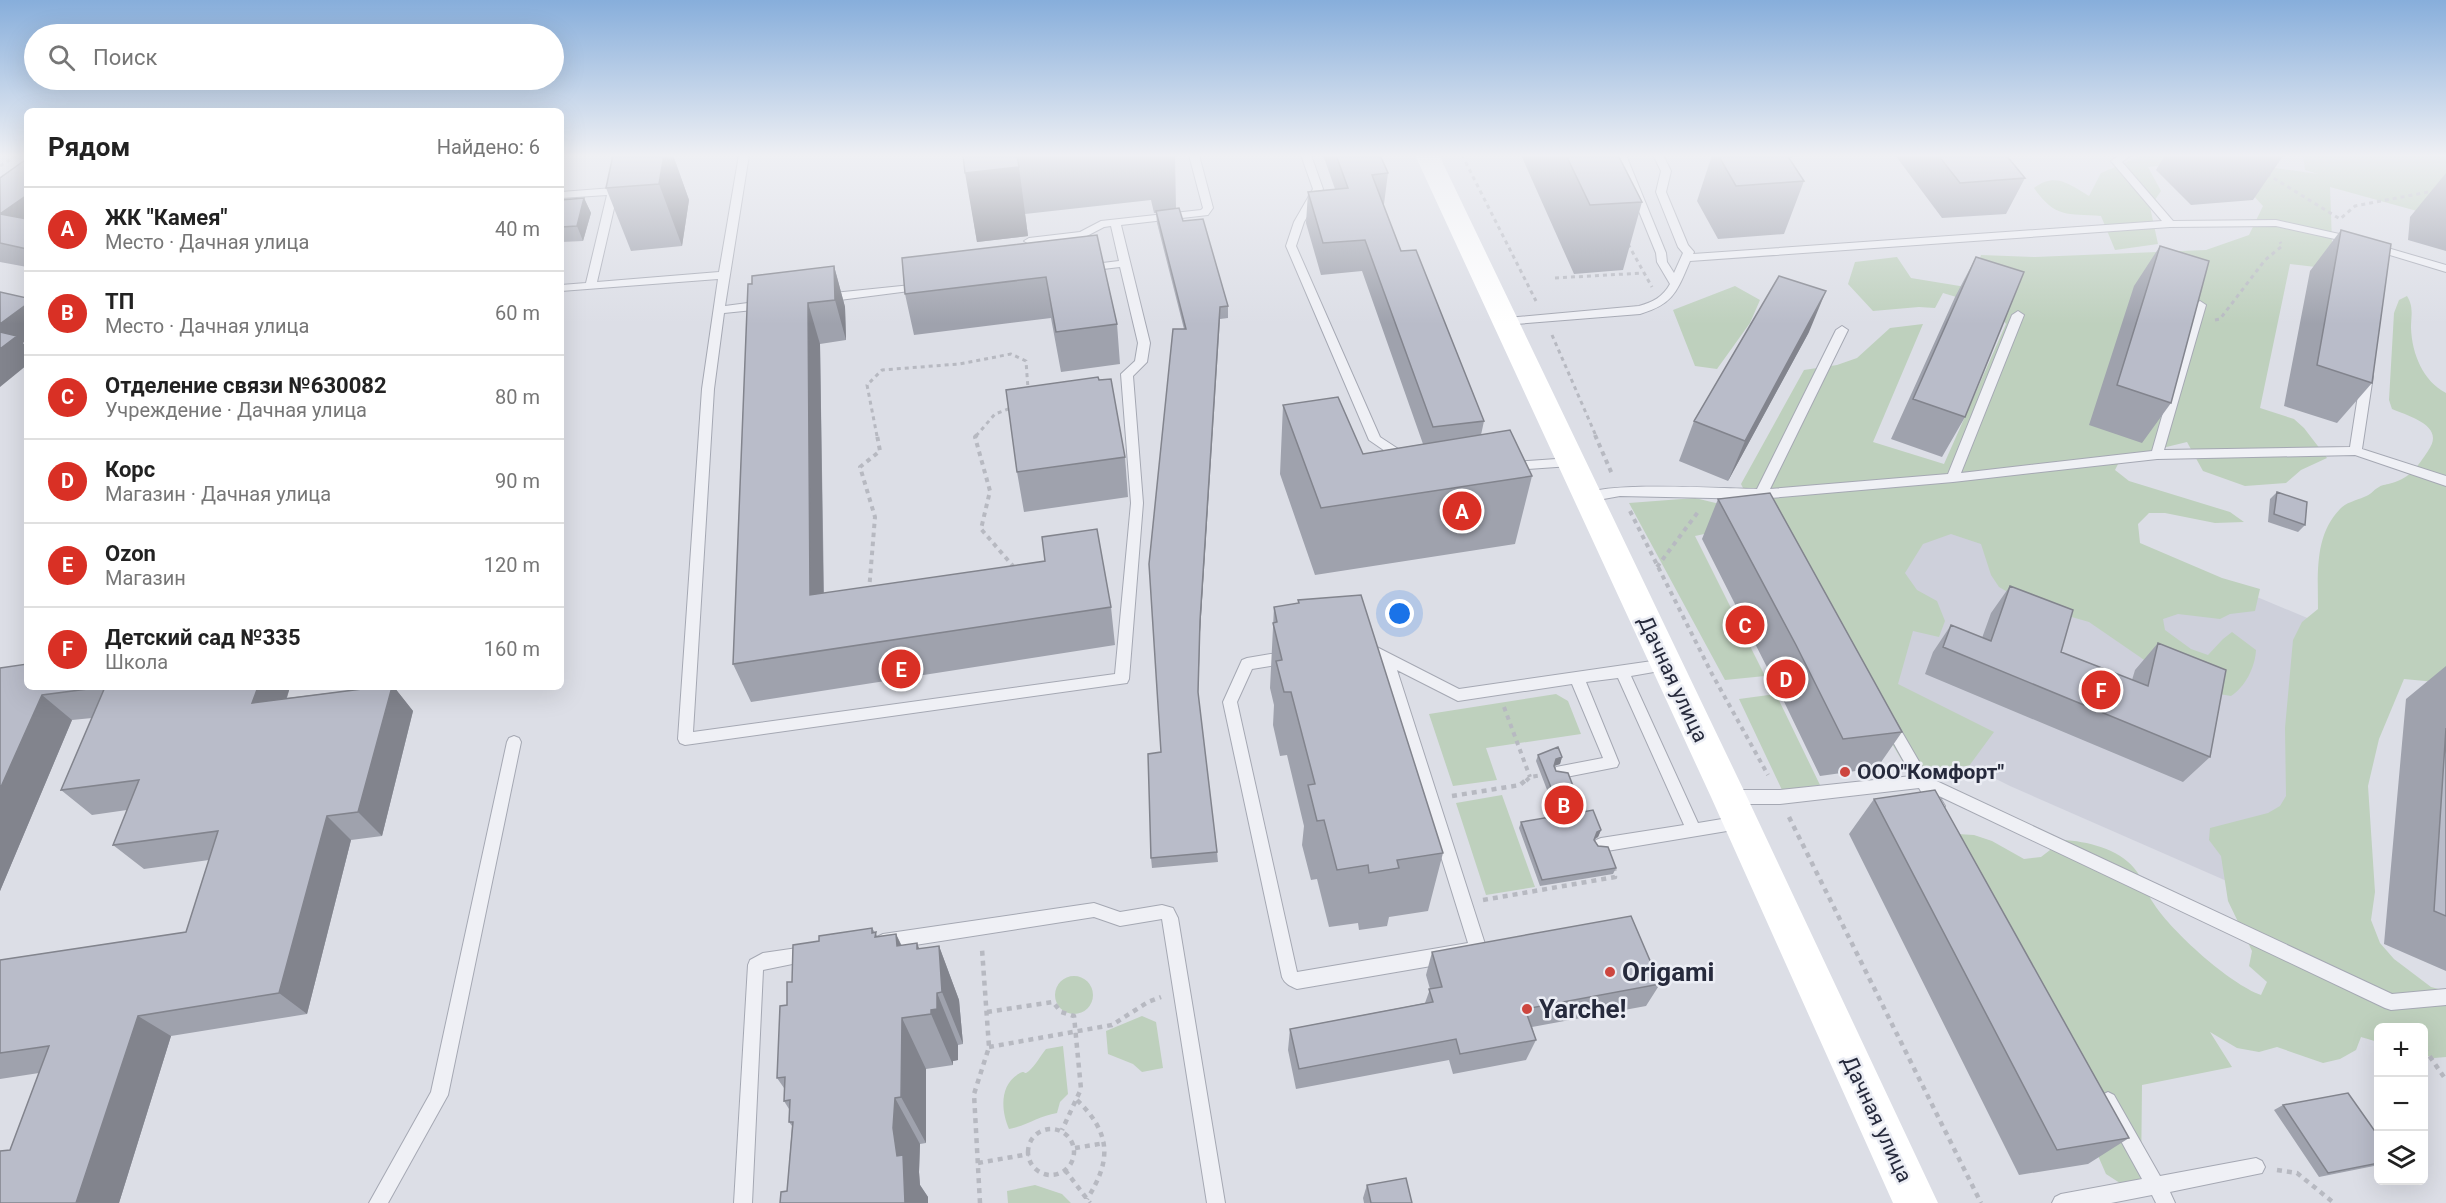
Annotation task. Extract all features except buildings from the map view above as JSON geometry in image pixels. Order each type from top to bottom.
[{"type":"street","name":"Дачная улица","points":[[1454,211],[1571,462],[1603,494],[1666,665],[1916,1203]]},
{"type":"lane","points":[[591,285],[609,211]]},
{"type":"lane","points":[[735,211],[708,389],[685,739],[1122,679],[1137,503],[1127,374],[1138,368],[1144,358],[1144,343],[1115,223]]},
{"type":"lane","points":[[1029,241],[1083,235],[1098,225],[1205,211]]},
{"type":"lane","points":[[1305,211],[1291,246],[1375,440],[1421,466]]},
{"type":"lane","points":[[1644,211],[1661,253],[1662,262],[1675,283]]},
{"type":"lane","points":[[1507,322],[1640,310],[1658,306],[1671,295],[1689,252],[1683,247],[1669,211]]},
{"type":"lane","points":[[2159,211],[2170,224]]},
{"type":"lane","points":[[1686,258],[2170,224],[2271,222],[2349,239],[2446,269]]},
{"type":"lane","points":[[1079,269],[1126,264]]},
{"type":"lane","points":[[564,288],[724,275]]},
{"type":"lane","points":[[812,299],[928,286]]},
{"type":"lane","points":[[719,310],[777,303]]},
{"type":"lane","points":[[2157,455],[2200,305]]},
{"type":"lane","points":[[1953,478],[2018,315]]},
{"type":"lane","points":[[1761,494],[1842,330]]},
{"type":"lane","points":[[2356,451],[2369,359]]},
{"type":"lane","points":[[1603,494],[1761,494],[1953,478],[2157,455],[2356,451],[2446,481]]},
{"type":"lane","points":[[1499,467],[1571,462]]},
{"type":"lane","points":[[1761,494],[1778,525]]},
{"type":"lane","points":[[1349,648],[1364,647],[1458,695],[1666,665]]},
{"type":"lane","points":[[1305,655],[1247,664],[1230,702],[1290,977],[1297,981],[1473,951],[1477,944],[1386,658]]},
{"type":"lane","points":[[1622,672],[1694,830]]},
{"type":"lane","points":[[1561,772],[1611,763],[1577,678]]},
{"type":"lane","points":[[1881,708],[1946,822]]},
{"type":"lane","points":[[378,1203],[439,1095],[514,742]]},
{"type":"lane","points":[[1603,844],[1694,830],[1734,810],[1780,797],[1922,781],[2391,1002],[2446,998]]},
{"type":"lane","points":[[868,945],[1094,910],[1119,919],[1167,913],[1170,918],[1216,1203]]},
{"type":"lane","points":[[742,1203],[756,965],[763,961],[825,952]]},
{"type":"lane","points":[[2098,1084],[2166,1203]]},
{"type":"lane","points":[[2061,1203],[2256,1167]]},
{"type":"path","points":[[1491,211],[1545,318],[1603,494],[1658,567],[1712,674],[1780,797],[1981,1203]]},
{"type":"path","points":[[2327,211],[2340,219],[2349,211]]},
{"type":"path","points":[[2195,324],[2220,320],[2265,260],[2282,246],[2271,222]]},
{"type":"path","points":[[1623,234],[1656,294],[1658,306]]},
{"type":"path","points":[[1555,278],[1643,273]]},
{"type":"path","points":[[869,595],[875,517],[860,468],[880,451],[867,385],[882,370],[958,364],[1011,354],[1026,361],[1029,391]]},
{"type":"path","points":[[1012,407],[995,414],[975,437],[990,492],[981,529],[1013,566]]},
{"type":"path","points":[[1658,567],[1712,493]]},
{"type":"path","points":[[1004,570],[1024,565]]},
{"type":"path","points":[[1498,690],[1530,777]]},
{"type":"path","points":[[1431,799],[1520,785],[1530,777],[1561,772]]},
{"type":"path","points":[[1464,903],[1616,878],[1617,875],[1603,844]]},
{"type":"path","points":[[980,1203],[974,1094],[989,1047],[982,945]]},
{"type":"path","points":[[987,1012],[1053,1002],[1057,1009],[1066,1015],[1074,1016],[1081,1087],[1062,1130]]},
{"type":"path","points":[[989,1047],[1112,1025],[1137,1009]]},
{"type":"path","points":[[2428,1054],[2446,1080]]},
{"type":"path","points":[[1065,1170],[1088,1201],[1103,1171],[1105,1143],[1099,1124],[1090,1110],[1077,1100]]},
{"type":"path","points":[[1055,1128],[1062,1130],[1072,1138],[1075,1148],[1073,1159],[1065,1170],[1048,1176],[1038,1173],[1031,1166],[1030,1144],[1035,1136],[1044,1130],[1055,1128]]},
{"type":"path","points":[[1075,1148],[1105,1143]]},
{"type":"path","points":[[978,1162],[1029,1154]]},
{"type":"path","points":[[2256,1167],[2297,1173],[2334,1203]]},
{"type":"shaded area","points":[[2076,521],[2324,625],[2286,907],[2010,786],[1916,739],[1860,641],[1897,527]]},
{"type":"green space","points":[[2060,211],[2151,211],[2158,244],[2115,250],[2101,216]]},
{"type":"green space","points":[[2261,211],[2331,211],[2333,269],[2290,264],[2260,408],[2294,419],[2304,428],[2327,458],[2301,470],[2286,483],[2245,486],[2203,471],[2187,442],[2121,458],[2115,470],[2129,481],[2230,512],[2244,522],[2215,523],[2165,513],[2149,513],[2138,524],[2140,543],[2222,578],[2260,589],[2255,611],[2230,614],[2220,619],[2178,614],[2163,619],[2165,630],[2191,649],[2208,655],[2232,632],[2256,650],[2245,682],[2231,696],[2185,688],[2089,622],[2030,605],[1999,587],[1991,575],[1981,544],[1951,534],[1923,544],[1905,573],[1917,590],[1937,601],[1945,621],[1939,637],[1913,631],[1898,684],[1994,732],[1969,766],[1907,769],[1761,524],[1741,484],[1804,370],[1837,365],[1857,358],[1890,328],[1923,324],[1873,442],[1944,464],[2006,324],[1996,309],[1943,293],[1935,308],[1873,311],[1848,284],[1855,262],[1897,257],[1911,278],[1972,288],[1981,255],[2035,257],[2206,250],[2249,235]]},
{"type":"green space","points":[[2418,211],[2446,211],[2446,219]]},
{"type":"green space","points":[[1735,286],[1760,300],[1750,323],[1717,369],[1695,366],[1673,310]]},
{"type":"green space","points":[[2407,296],[2409,300],[2412,338],[2420,366],[2431,381],[2446,393],[2446,683],[2404,679],[2379,739],[2368,786],[2375,892],[2371,920],[2380,943],[2394,959],[2431,987],[2446,991],[2446,1057],[2428,1056],[2428,1023],[2374,1023],[2374,1041],[2361,1037],[2356,1050],[2340,1059],[2323,1063],[2277,1047],[2259,1052],[2237,1048],[2210,1032],[2232,1067],[2142,1085],[2141,1178],[2126,1187],[2106,1174],[1957,834],[1974,835],[1992,841],[2024,859],[2041,857],[2063,840],[2092,844],[2111,851],[2128,861],[2134,868],[2162,915],[2188,942],[2218,969],[2261,995],[2267,982],[2249,966],[2252,951],[2228,901],[2221,856],[2209,840],[2210,828],[2268,813],[2280,806],[2286,796],[2285,728],[2293,640],[2302,622],[2318,609],[2319,556],[2326,531],[2345,505],[2366,496],[2381,486],[2409,475],[2421,462],[2432,442],[2433,435],[2430,429],[2416,419],[2392,409],[2389,400],[2394,313],[2399,300]]},
{"type":"green space","points":[[1695,498],[1724,505],[1746,525],[1695,536],[1765,676],[1725,680],[1629,503]]},
{"type":"green space","points":[[1556,694],[1568,701],[1581,734],[1486,748],[1497,780],[1453,786],[1429,714]]},
{"type":"green space","points":[[1776,694],[1820,785],[1782,790],[1739,699]]},
{"type":"green space","points":[[1502,795],[1535,887],[1486,895],[1456,803]]},
{"type":"green space","points":[[1074,976],[1087,982],[1093,995],[1087,1008],[1074,1014],[1061,1008],[1055,995],[1061,982]]},
{"type":"green space","points":[[1142,1016],[1156,1022],[1163,1068],[1142,1072],[1133,1064],[1108,1054],[1106,1031]]},
{"type":"green space","points":[[1063,1046],[1068,1094],[1060,1102],[1057,1113],[1009,1129],[1003,1106],[1008,1084],[1020,1073],[1029,1071],[1046,1049]]},
{"type":"green space","points":[[1035,1185],[1062,1194],[1071,1203],[1008,1203],[1007,1191]]},
{"type":"place","name":"ЖК \"Камея\"","points":[[1462,511]]},
{"type":"place","name":"Отделение связи №630082","points":[[1745,625]]},
{"type":"place","name":"Ozon","points":[[901,669]]},
{"type":"place","name":"Корс","points":[[1786,679]]},
{"type":"place","name":"Детский сад №335","points":[[2101,690]]},
{"type":"place","name":"ООО\"Комфорт\"","points":[[1845,772]]},
{"type":"place","name":"ТП","points":[[1564,805]]},
{"type":"place","name":"Origami","points":[[1610,972]]},
{"type":"place","name":"Yarche!","points":[[1527,1009]]}]
